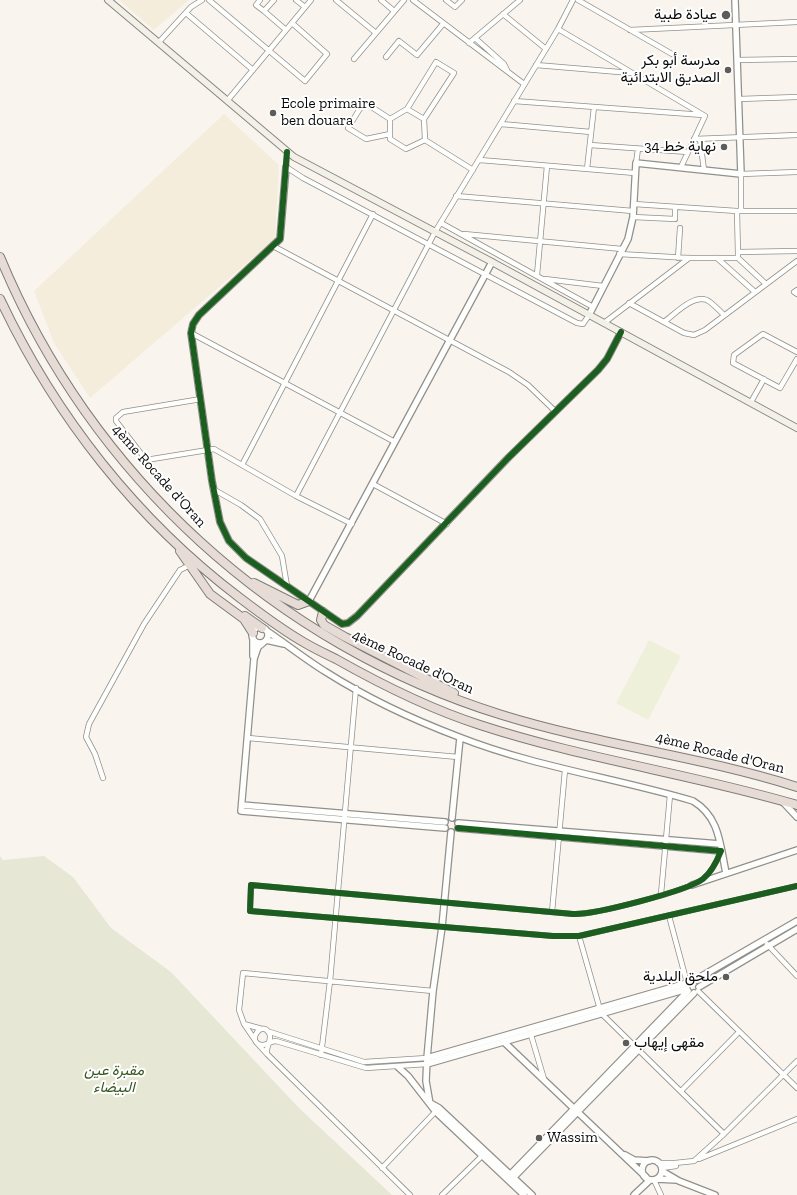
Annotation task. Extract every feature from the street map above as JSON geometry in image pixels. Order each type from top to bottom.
[{"type":"highway","name":"4ème Rocade d'Oran","points":[[0,257],[15,291],[43,344],[70,390],[102,435],[166,509],[203,545],[237,574],[280,607],[359,655],[408,679],[481,708],[562,731],[667,754],[797,787]]},
{"type":"highway","name":"4ème Rocade d'Oran","points":[[0,299],[42,376],[76,428],[116,480],[167,535],[211,575],[252,607],[304,643],[360,673],[424,704],[478,725],[563,749],[710,782],[797,805]]},
{"type":"highway","points":[[167,535],[210,594],[244,619],[253,636]]},
{"type":"highway","points":[[237,574],[293,603],[300,605],[309,601]]},
{"type":"highway","points":[[252,607],[230,595],[225,596],[223,600],[263,628]]},
{"type":"highway","points":[[323,612],[321,620],[324,625],[344,637],[427,678],[481,708]]},
{"type":"main road","points":[[108,0],[287,152],[589,314],[797,428]]},
{"type":"street","points":[[159,42],[197,2],[202,0]]},
{"type":"street","points":[[210,0],[305,81],[327,54],[292,23]]},
{"type":"street","points":[[260,0],[256,5],[286,30]]},
{"type":"street","points":[[264,11],[274,0]]},
{"type":"street","points":[[296,0],[305,7]]},
{"type":"street","points":[[227,101],[311,0]]},
{"type":"street","points":[[336,0],[376,33]]},
{"type":"street","points":[[381,0],[394,11]]},
{"type":"street","points":[[354,59],[404,0]]},
{"type":"street","points":[[413,0],[524,84]]},
{"type":"street","points":[[446,0],[455,7],[462,0]]},
{"type":"street","points":[[468,43],[520,0]]},
{"type":"street","points":[[296,496],[435,232],[546,49],[572,0]]},
{"type":"street","points":[[578,0],[672,54]]},
{"type":"street","points":[[735,0],[741,174],[738,258]]},
{"type":"street","points":[[186,13],[253,70]]},
{"type":"street","points":[[503,14],[546,49]]},
{"type":"street","points":[[630,30],[797,22]]},
{"type":"street","points":[[386,57],[399,41],[417,55],[443,24]]},
{"type":"street","points":[[558,28],[704,116]]},
{"type":"street","points":[[475,38],[504,64],[508,72]]},
{"type":"street","points":[[737,60],[797,59]]},
{"type":"street","points":[[390,119],[407,109],[436,62],[454,73],[424,120],[425,140]]},
{"type":"street","points":[[536,65],[633,73]]},
{"type":"street","points":[[739,99],[797,97]]},
{"type":"street","points":[[514,101],[704,116]]},
{"type":"street","points":[[390,119],[364,102],[348,128],[366,139],[390,134]]},
{"type":"street","points":[[587,169],[594,107]]},
{"type":"street","points":[[407,109],[424,120]]},
{"type":"street","points":[[680,168],[704,116]]},
{"type":"street","points":[[390,119],[390,139],[406,149],[425,140]]},
{"type":"street","points":[[501,124],[591,132]]},
{"type":"street","points":[[694,139],[797,135]]},
{"type":"street","points":[[700,139],[704,170]]},
{"type":"street","points":[[425,140],[473,170]]},
{"type":"street","points":[[590,145],[688,152]]},
{"type":"street","points":[[286,167],[303,178],[576,323],[583,324],[628,239],[633,214],[638,148]]},
{"type":"street","points":[[287,152],[282,236],[199,315],[193,324],[191,332],[213,489],[220,522],[229,541],[246,558],[342,624],[352,621],[447,524],[508,458],[598,370],[607,359],[621,332]]},
{"type":"street","points":[[480,160],[635,173]]},
{"type":"street","points":[[636,163],[741,174],[797,172]]},
{"type":"street","points":[[537,275],[543,203],[548,166]]},
{"type":"street","points":[[456,196],[543,203],[675,219],[676,207]]},
{"type":"street","points":[[634,204],[739,211],[797,211]]},
{"type":"street","points":[[242,465],[373,214]]},
{"type":"street","points":[[441,223],[593,306]]},
{"type":"street","points":[[678,258],[680,228]]},
{"type":"street","points":[[461,234],[678,258],[738,258],[766,284]]},
{"type":"street","points":[[273,246],[518,378],[528,385],[556,412]]},
{"type":"street","points":[[738,252],[797,251]]},
{"type":"street","points":[[604,323],[689,258]]},
{"type":"street","points":[[717,258],[755,292]]},
{"type":"street","points":[[629,303],[684,333],[694,335],[705,330],[797,261]]},
{"type":"street","points":[[309,601],[352,524],[492,262]]},
{"type":"street","points":[[543,279],[603,286]]},
{"type":"street","points":[[797,290],[794,292],[797,294]]},
{"type":"street","points":[[664,322],[693,300],[701,299],[709,301],[724,315]]},
{"type":"street","points":[[191,332],[395,442]]},
{"type":"street","points":[[797,352],[763,334],[734,354],[733,364],[780,388],[797,359]]},
{"type":"street","points":[[751,402],[764,379]]},
{"type":"street","points":[[201,399],[123,412],[116,418],[116,421],[146,460],[214,449],[296,496],[352,524]]},
{"type":"street","points":[[373,484],[447,524]]},
{"type":"street","points":[[213,489],[242,505],[260,519],[282,556],[287,586]]},
{"type":"street","points":[[103,778],[98,761],[86,737],[89,724],[144,624],[180,570],[190,566]]},
{"type":"street","points":[[452,832],[445,825],[242,808],[254,659],[253,636],[257,628],[263,628],[328,674],[424,722],[460,738],[564,770],[693,801],[708,812],[717,828],[726,873]]},
{"type":"street","points":[[254,659],[258,646],[265,641],[268,633],[263,628]]},
{"type":"street","points":[[253,636],[258,643],[265,641],[284,644]]},
{"type":"street","points":[[322,1052],[336,918],[356,688]]},
{"type":"street","points":[[248,738],[458,757]]},
{"type":"street","points":[[445,825],[452,818],[460,738]]},
{"type":"street","points":[[552,912],[564,770]]},
{"type":"street","points":[[661,894],[670,795]]},
{"type":"street","points":[[781,800],[797,818]]},
{"type":"street","points":[[452,818],[458,826],[665,843],[720,844]]},
{"type":"street","points":[[430,1104],[426,1081],[433,991],[442,927],[452,832],[458,826]]},
{"type":"street","points":[[665,843],[721,851]]},
{"type":"street","points":[[797,850],[692,885],[591,913],[552,912],[251,886],[250,911],[553,936],[579,936],[797,886]]},
{"type":"street","points":[[692,885],[708,875],[721,851]]},
{"type":"street","points":[[669,916],[692,989],[797,1088]]},
{"type":"street","points":[[510,1178],[637,1048],[692,989],[691,980],[695,980],[797,921]]},
{"type":"street","points":[[244,1024],[265,1030],[362,1068],[398,1067],[427,1061],[503,1040],[600,1011],[692,989],[797,929]]},
{"type":"street","points":[[579,936],[600,1011],[724,1134]]},
{"type":"street","points":[[764,940],[797,976]]},
{"type":"street","points":[[410,1195],[256,1042],[244,1024],[239,1010],[243,973],[433,991]]},
{"type":"street","points":[[503,1040],[531,1035],[600,1011]]},
{"type":"street","points":[[256,1042],[256,1033],[265,1030]]},
{"type":"street","points":[[265,1030],[270,1035],[267,1054]]},
{"type":"street","points":[[681,1091],[739,1032]]},
{"type":"street","points":[[531,1035],[544,1081]]},
{"type":"street","points":[[503,1040],[621,1154],[652,1179],[679,1181]]},
{"type":"street","points":[[256,1042],[264,1045],[276,1041],[372,1063],[427,1061]]},
{"type":"street","points":[[694,1161],[724,1134],[797,1061]]},
{"type":"street","points":[[398,1067],[408,1076],[430,1104],[485,1153],[510,1178],[524,1195]]},
{"type":"street","points":[[382,1168],[437,1110]]},
{"type":"street","points":[[638,1194],[661,1167],[675,1166],[694,1161],[797,1118]]},
{"type":"street","points":[[442,1195],[485,1153]]},
{"type":"street","points":[[621,1154],[634,1160],[652,1161],[679,1181],[715,1195]]},
{"type":"street","points":[[652,1161],[644,1165],[643,1171],[652,1179],[661,1195]]},
{"type":"street","points":[[510,1178],[532,1195]]},
{"type":"shaded area","points":[[119,0],[189,0],[154,30]]},
{"type":"shaded area","points":[[224,114],[279,165],[275,239],[90,398],[54,343],[34,291]]},
{"type":"green space","points":[[649,640],[681,656],[648,720],[616,703]]},
{"type":"green space","name":"مقبرة عين البيضاء","points":[[0,856],[3,860],[44,856],[73,877],[111,928],[171,972],[299,1108],[392,1195],[0,1195]]},
{"type":"cycle path","points":[[287,152],[280,239],[199,315],[193,324],[191,333],[212,481],[220,522],[229,541],[246,558],[342,624],[348,623],[357,616],[508,458],[598,370],[607,359],[621,332]]},
{"type":"cycle path","points":[[458,828],[721,851],[712,870],[703,879],[694,884],[660,896],[600,911],[573,914],[251,885],[250,911],[553,936],[579,936],[797,886]]},
{"type":"place","name":"عيادة طبية","points":[[726,15]]},
{"type":"place","name":"مدرسة أبو بكر الصديق الابتدائية","points":[[728,70]]},
{"type":"place","name":"Ecole primaire ben douara","points":[[273,113]]},
{"type":"place","name":"نهاية خط 34","points":[[724,147]]},
{"type":"place","name":"ملحق البلدية","points":[[726,977]]},
{"type":"place","name":"مقهى إيهاب","points":[[626,1043]]},
{"type":"place","name":"Wassim","points":[[539,1138]]}]
